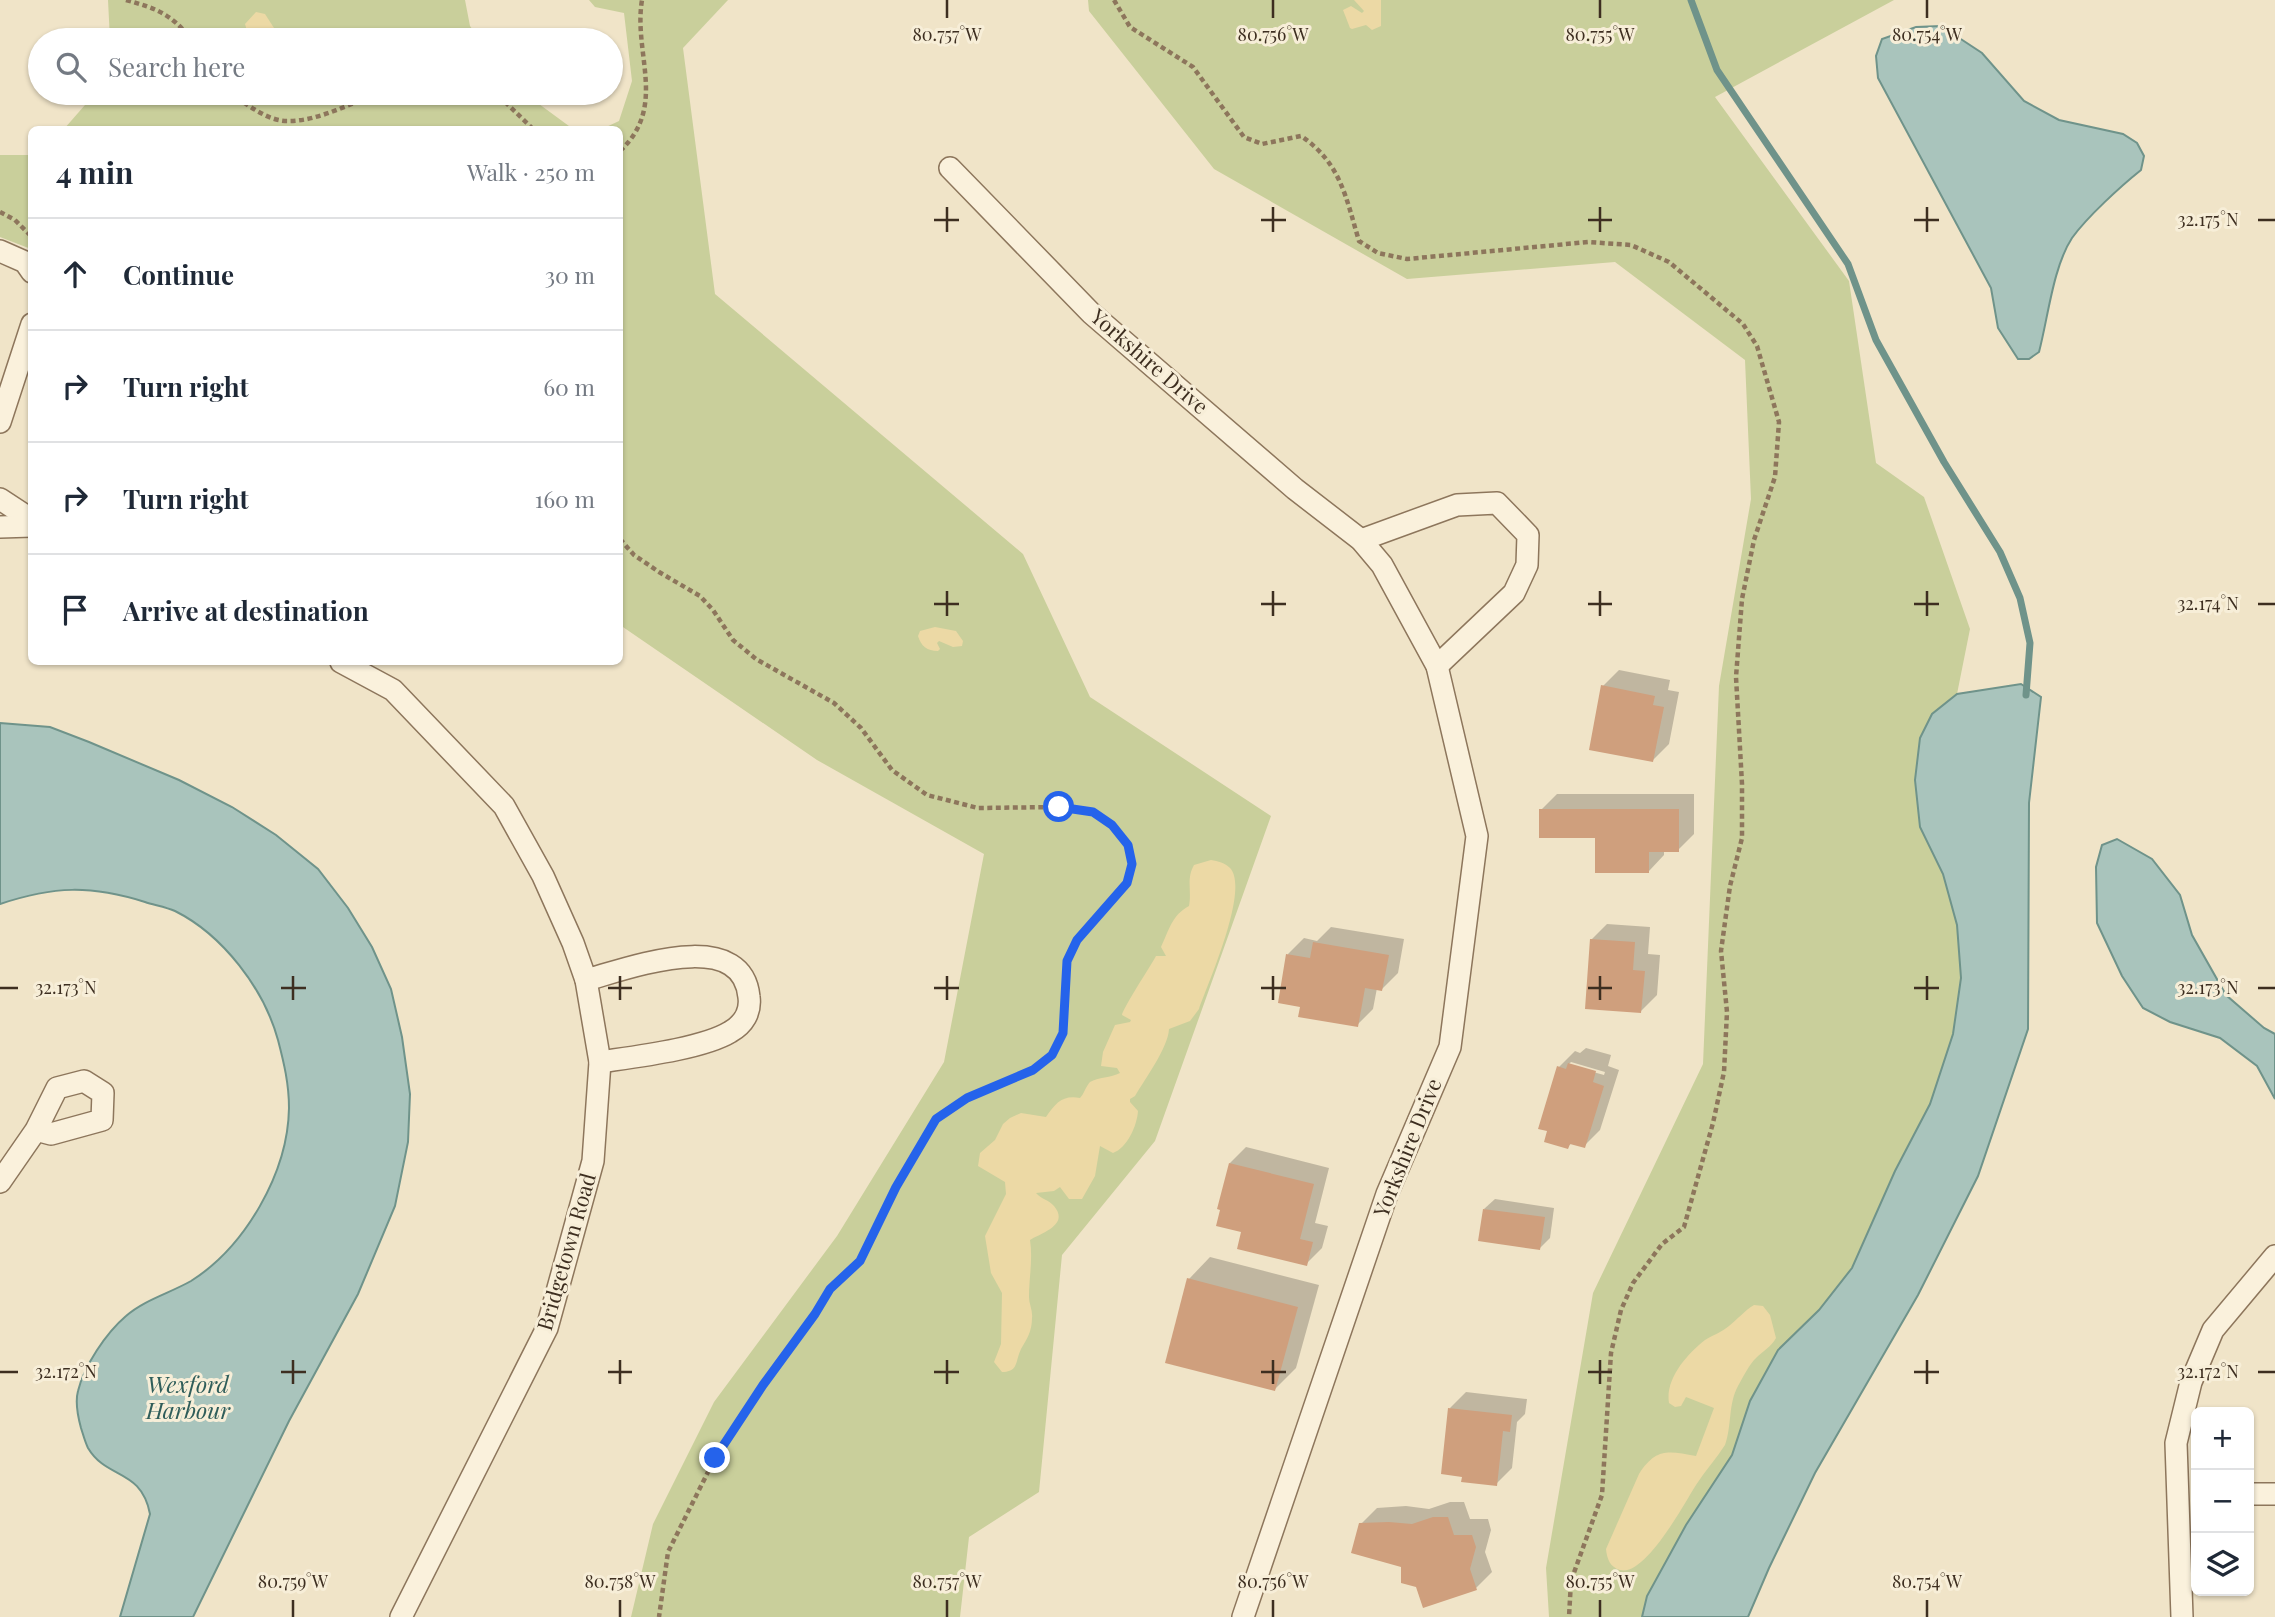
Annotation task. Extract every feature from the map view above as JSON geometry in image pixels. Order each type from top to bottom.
[{"type":"street","name":"Yorkshire Drive","points":[[950,168],[1091,313],[1361,540],[1382,565],[1437,666],[1477,836],[1450,1046],[1387,1194],[1243,1617]]},
{"type":"street","points":[[0,251],[25,262],[28,266]]},
{"type":"street","points":[[0,422],[28,336]]},
{"type":"street","points":[[0,499],[28,517]]},
{"type":"street","points":[[1361,540],[1458,505],[1497,503],[1528,535],[1527,565],[1514,593],[1437,666]]},
{"type":"street","points":[[0,527],[28,526]]},
{"type":"street","name":"Bridgetown Road","points":[[347,665],[393,690],[504,806],[543,876],[573,943],[586,981],[600,1062],[593,1161],[547,1328],[401,1617]]},
{"type":"street","points":[[586,981],[697,955],[735,965],[744,979],[749,995],[749,1010],[745,1020],[731,1032],[707,1042],[600,1062]]},
{"type":"street","points":[[0,1182],[36,1130]]},
{"type":"street","points":[[2182,1617],[2188,1496],[2176,1443],[2192,1382],[2213,1330],[2275,1256]]},
{"type":"street","points":[[2254,1494],[2275,1494]]},
{"type":"path","points":[[127,0],[155,8],[176,20],[182,28]]},
{"type":"path","points":[[623,148],[643,118],[648,83],[639,17],[642,0]]},
{"type":"path","points":[[1114,0],[1130,27],[1193,67],[1244,137],[1262,144],[1301,136],[1318,148],[1343,185],[1359,241],[1378,253],[1406,259],[1588,242],[1631,245],[1669,261],[1743,324],[1757,346],[1779,422],[1775,477],[1754,540],[1742,599],[1736,677],[1742,838],[1730,886],[1721,951],[1727,1012],[1724,1072],[1684,1227],[1662,1244],[1633,1283],[1621,1310],[1611,1353],[1602,1495],[1572,1581],[1569,1617]]},
{"type":"path","points":[[248,105],[259,112],[288,122],[328,113],[348,105]]},
{"type":"path","points":[[508,105],[530,126]]},
{"type":"path","points":[[0,212],[15,220],[28,233]]},
{"type":"path","points":[[623,542],[634,555],[700,596],[733,640],[756,659],[834,703],[861,728],[892,770],[927,795],[978,808],[1059,807],[1093,812],[1112,825],[1128,845],[1132,864],[1127,883],[1077,940],[1067,961],[1063,1033],[1052,1055],[1033,1070],[967,1098],[936,1119],[896,1187],[860,1261],[830,1289],[715,1458],[668,1552],[659,1617]]},
{"type":"green space","points":[[108,0],[465,0],[471,28],[109,28]]},
{"type":"green space","points":[[589,0],[728,0],[683,48],[715,294],[1023,554],[1090,697],[1271,816],[1155,1141],[1062,1255],[1039,1492],[969,1537],[960,1617],[631,1617],[653,1524],[714,1402],[837,1236],[944,1062],[984,854],[817,760],[623,627],[623,126],[608,126],[619,121],[632,81],[624,13],[595,7]]},
{"type":"green space","points":[[1088,0],[1894,0],[1715,97],[1849,281],[1876,463],[1924,497],[1970,629],[1957,694],[1932,714],[1920,827],[1943,874],[1957,925],[1961,978],[1953,1034],[1930,1104],[1895,1171],[1852,1268],[1819,1310],[1778,1350],[1750,1401],[1732,1455],[1686,1525],[1647,1596],[1642,1617],[1549,1617],[1546,1568],[1593,1293],[1703,1064],[1719,686],[1751,499],[1745,360],[1615,262],[1407,279],[1214,169],[1089,11]]},
{"type":"green space","points":[[85,105],[540,105],[569,126],[67,126]]},
{"type":"green space","points":[[0,155],[28,155],[28,248],[0,237]]},
{"type":"sand","points":[[1354,0],[1381,0],[1381,26],[1372,30],[1366,25],[1350,28],[1343,10],[1351,6],[1362,13],[1364,11]]},
{"type":"sand","points":[[256,12],[265,14],[274,28],[246,28],[245,24]]},
{"type":"sand","points":[[935,627],[956,631],[963,641],[962,646],[953,647],[939,641],[938,651],[925,647],[918,636],[920,631]]},
{"type":"sand","points":[[1211,860],[1230,868],[1235,879],[1235,895],[1225,937],[1199,1009],[1190,1021],[1169,1029],[1165,1045],[1155,1063],[1135,1096],[1130,1099],[1138,1111],[1130,1136],[1123,1146],[1113,1153],[1100,1146],[1095,1176],[1082,1199],[1069,1199],[1060,1187],[1054,1191],[1036,1193],[1054,1206],[1059,1218],[1052,1228],[1030,1240],[1031,1327],[1016,1365],[1007,1372],[1002,1372],[994,1362],[1001,1344],[1002,1293],[991,1273],[985,1236],[1006,1194],[1005,1182],[978,1166],[980,1153],[995,1140],[1003,1124],[1010,1118],[1021,1113],[1046,1117],[1060,1101],[1080,1098],[1090,1082],[1120,1073],[1117,1068],[1101,1066],[1103,1052],[1115,1025],[1130,1022],[1131,1020],[1122,1015],[1156,956],[1166,956],[1161,947],[1175,918],[1189,906],[1190,875],[1194,865]]},
{"type":"sand","points":[[1754,1305],[1763,1306],[1770,1315],[1776,1338],[1753,1361],[1738,1386],[1725,1445],[1652,1551],[1630,1569],[1617,1569],[1610,1562],[1606,1549],[1639,1474],[1657,1455],[1671,1452],[1696,1456],[1714,1408],[1686,1397],[1681,1406],[1675,1407],[1669,1403],[1670,1385],[1674,1376],[1698,1346]]},
{"type":"water","points":[[1941,26],[1982,53],[2024,101],[2059,120],[2123,134],[2137,143],[2144,156],[2141,170],[2086,221],[2065,250],[2039,352],[2029,359],[2018,359],[1998,328],[1991,288],[1878,78],[1876,56],[1882,39],[1916,27]]},
{"type":"water","points":[[2021,684],[2041,697],[2029,803],[2028,1029],[1978,1176],[1918,1295],[1815,1473],[1748,1617],[1642,1617],[1647,1596],[1686,1525],[1732,1455],[1750,1401],[1778,1350],[1819,1310],[1852,1268],[1895,1171],[1930,1104],[1953,1034],[1961,978],[1957,925],[1943,874],[1920,827],[1915,780],[1920,738],[1932,714],[1957,694]]},
{"type":"water","name":"Wexford Harbour","points":[[0,723],[50,727],[89,742],[179,780],[232,807],[276,835],[318,869],[348,908],[372,947],[391,989],[402,1037],[410,1094],[408,1142],[395,1206],[358,1294],[289,1421],[193,1617],[120,1617],[150,1514],[146,1499],[139,1489],[104,1465],[88,1448],[79,1419],[77,1395],[91,1361],[118,1323],[141,1305],[191,1281],[211,1266],[229,1249],[260,1206],[281,1158],[287,1133],[289,1099],[284,1065],[272,1021],[252,983],[225,949],[193,921],[164,907],[125,896],[89,890],[55,891],[0,904]]},
{"type":"water","points":[[2117,839],[2152,859],[2180,895],[2192,935],[2226,995],[2264,1028],[2275,1034],[2275,1099],[2257,1066],[2220,1038],[2170,1022],[2143,1008],[2122,976],[2097,923],[2096,867],[2102,845]]},
{"type":"building","points":[[1601,685],[1655,696],[1653,705],[1664,707],[1653,762],[1589,750]]},
{"type":"building","points":[[1539,809],[1679,809],[1679,852],[1649,852],[1649,873],[1595,873],[1595,838],[1539,838]]},
{"type":"building","points":[[1590,939],[1635,942],[1633,970],[1645,971],[1641,1013],[1585,1009]]},
{"type":"building","points":[[1313,942],[1389,955],[1382,991],[1365,988],[1358,1027],[1298,1017],[1300,1007],[1278,1003],[1286,954],[1310,958]]},
{"type":"building","points":[[1568,1063],[1596,1071],[1593,1082],[1604,1086],[1585,1148],[1570,1144],[1568,1149],[1544,1142],[1547,1131],[1538,1129],[1557,1066],[1566,1069]]},
{"type":"building","points":[[1229,1163],[1314,1184],[1300,1239],[1313,1242],[1307,1266],[1237,1249],[1241,1232],[1216,1226],[1220,1210],[1217,1209]]},
{"type":"building","points":[[1483,1209],[1545,1217],[1540,1250],[1478,1241]]},
{"type":"building","points":[[1187,1278],[1298,1307],[1275,1391],[1165,1363]]},
{"type":"building","points":[[1448,1408],[1512,1415],[1510,1432],[1503,1431],[1497,1486],[1461,1482],[1462,1477],[1441,1474]]},
{"type":"building","points":[[1433,1517],[1448,1517],[1454,1535],[1472,1535],[1476,1547],[1470,1569],[1477,1590],[1423,1608],[1416,1587],[1401,1583],[1401,1567],[1351,1553],[1359,1523],[1412,1524]]},
{"type":"waterway","points":[[1691,0],[1717,70],[1848,264],[1876,340],[1944,462],[2000,552],[2020,598],[2030,643],[2026,695]]},
{"type":"route","points":[[715,1458],[830,1289],[860,1261],[896,1187],[936,1119],[967,1098],[1033,1070],[1052,1055],[1063,1033],[1067,961],[1077,940],[1127,883],[1132,864],[1128,845],[1112,825],[1093,812],[1059,807]]}]
